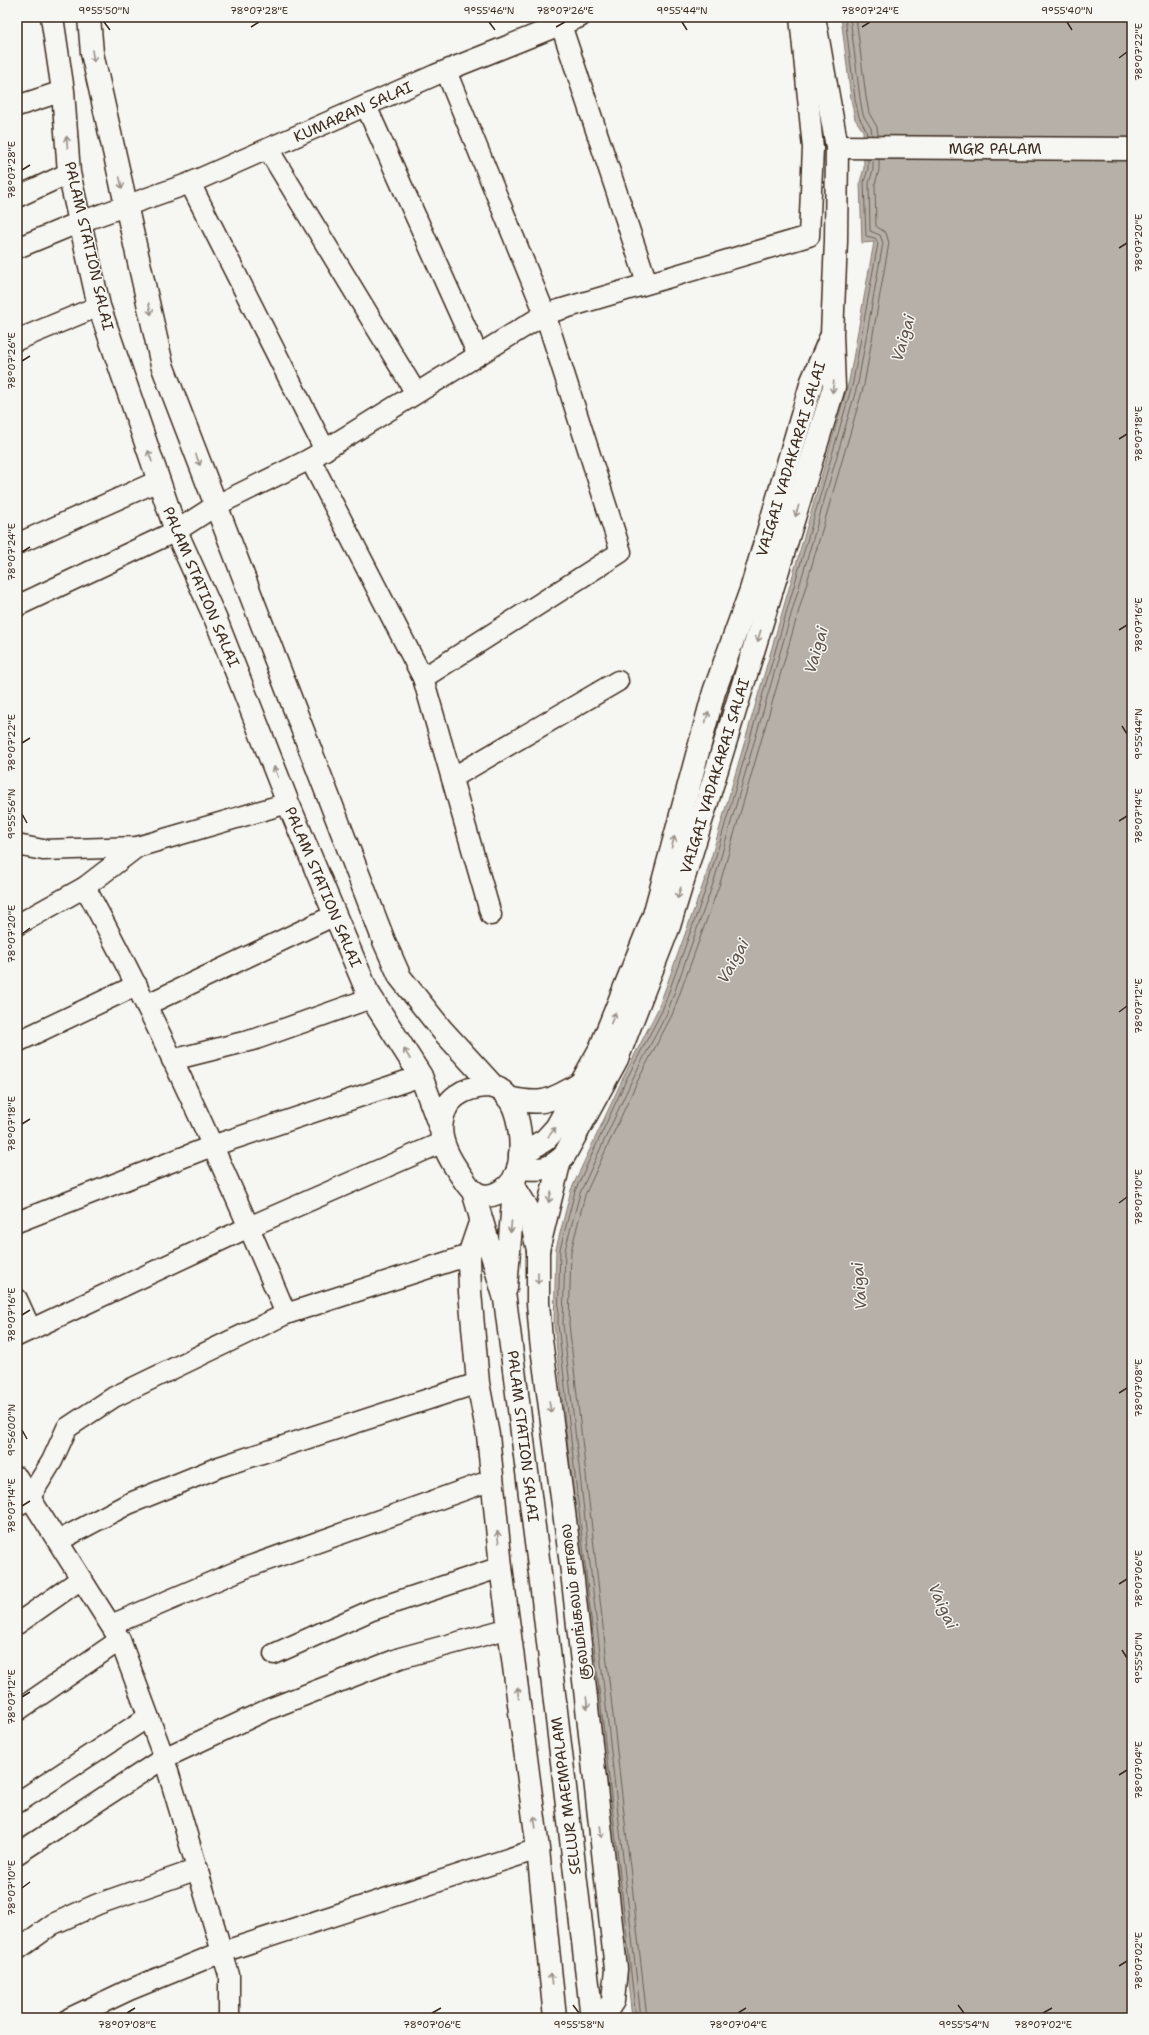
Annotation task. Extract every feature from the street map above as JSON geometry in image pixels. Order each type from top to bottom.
[{"type":"main road","name":"PALAM STATION SALAI","points":[[52,17],[63,91],[69,173],[99,306],[158,481],[176,531],[216,620],[288,803],[367,991],[421,1076],[442,1134]]},
{"type":"main road","points":[[89,17],[92,53],[162,365],[215,506],[384,940],[400,977],[442,1030],[501,1093],[519,1127],[517,1172],[510,1183],[498,1193],[485,1196],[473,1191],[458,1172],[442,1134],[446,1107],[459,1093],[476,1086],[501,1093],[530,1103],[543,1102],[580,1084]]},
{"type":"main road","name":"VAIGAI VADAKARAI SALAI","points":[[560,1160],[564,1156],[617,1059],[669,926],[834,387],[832,334],[836,241],[848,148],[814,17]]},
{"type":"main road","name":"MGR PALAM","points":[[848,148],[1132,149]]},
{"type":"main road","name":"VAIGAI VADAKARAI SALAI","points":[[517,1172],[556,1128],[600,1049],[654,915],[714,692],[751,590],[812,381],[832,334]]},
{"type":"main road","points":[[517,1172],[552,1167],[560,1160]]},
{"type":"main road","points":[[538,1250],[560,1160]]},
{"type":"main road","name":"PALAM STATION SALAI","points":[[505,1299],[517,1172]]},
{"type":"main road","name":"குலமங்கலம் சாலை","points":[[517,1172],[529,1211],[538,1250],[538,1303],[541,1340],[572,1572],[616,1969],[613,2001],[602,2018]]},
{"type":"main road","name":"PALAM STATION SALAI","points":[[473,1191],[505,1299],[540,1574]]},
{"type":"main road","points":[[481,1220],[469,1255],[470,1292],[478,1382],[488,1435],[501,1567],[538,1849],[555,2018]]},
{"type":"main road","name":"SELLUR MAEMPALAM","points":[[540,1574],[592,2018]]},
{"type":"street","name":"KUMARAN SALAI","points":[[17,248],[80,222],[190,183],[446,71],[580,17]]},
{"type":"street","points":[[17,606],[176,531],[215,506],[317,454],[545,314],[809,236],[813,148],[800,17]]},
{"type":"street","points":[[560,25],[647,283]]},
{"type":"street","points":[[423,678],[621,552],[545,314],[446,71]]},
{"type":"street","points":[[17,106],[63,91]]},
{"type":"street","points":[[366,106],[478,355]]},
{"type":"street","points":[[268,149],[416,393]]},
{"type":"street","points":[[17,197],[69,173]]},
{"type":"street","points":[[190,183],[423,678],[490,915]]},
{"type":"street","points":[[17,340],[99,306]]},
{"type":"street","points":[[17,544],[158,481]]},
{"type":"street","points":[[452,778],[618,681]]},
{"type":"street","points":[[17,844],[43,850],[137,847],[288,803]]},
{"type":"street","points":[[17,925],[85,887],[137,847]]},
{"type":"street","points":[[85,887],[137,985],[250,1227],[286,1314]]},
{"type":"street","points":[[146,1005],[335,915]]},
{"type":"street","points":[[17,1042],[137,985]]},
{"type":"street","points":[[172,1060],[256,1039],[371,998]]},
{"type":"street","points":[[17,1222],[212,1146],[421,1076]]},
{"type":"street","points":[[17,1299],[24,1333],[250,1227],[442,1134]]},
{"type":"street","points":[[23,1502],[52,1462],[67,1428],[114,1397],[286,1314],[469,1255]]},
{"type":"street","points":[[58,1541],[128,1504],[219,1467],[478,1382]]},
{"type":"street","points":[[17,1477],[23,1502],[58,1541],[115,1633],[148,1717],[164,1758],[229,1975],[229,2018]]},
{"type":"street","points":[[17,1711],[115,1633],[245,1568],[492,1480]]},
{"type":"street","points":[[274,1654],[372,1610],[501,1567]]},
{"type":"street","points":[[17,1624],[81,1579]]},
{"type":"street","points":[[17,1854],[164,1758],[269,1710],[400,1658],[510,1628]]},
{"type":"street","points":[[17,1803],[148,1717]]},
{"type":"street","points":[[70,2018],[129,1990],[222,1952],[538,1849]]},
{"type":"street","points":[[17,1950],[53,1924],[91,1907],[198,1869]]},
{"type":"water","name":"Vaigai","points":[[841,17],[1132,17],[1132,2018],[632,2018],[554,1324],[556,1249],[571,1190],[624,1076],[658,1009],[705,879],[849,381],[874,242],[862,243],[860,182],[864,168],[863,131],[855,119],[851,99]]}]
